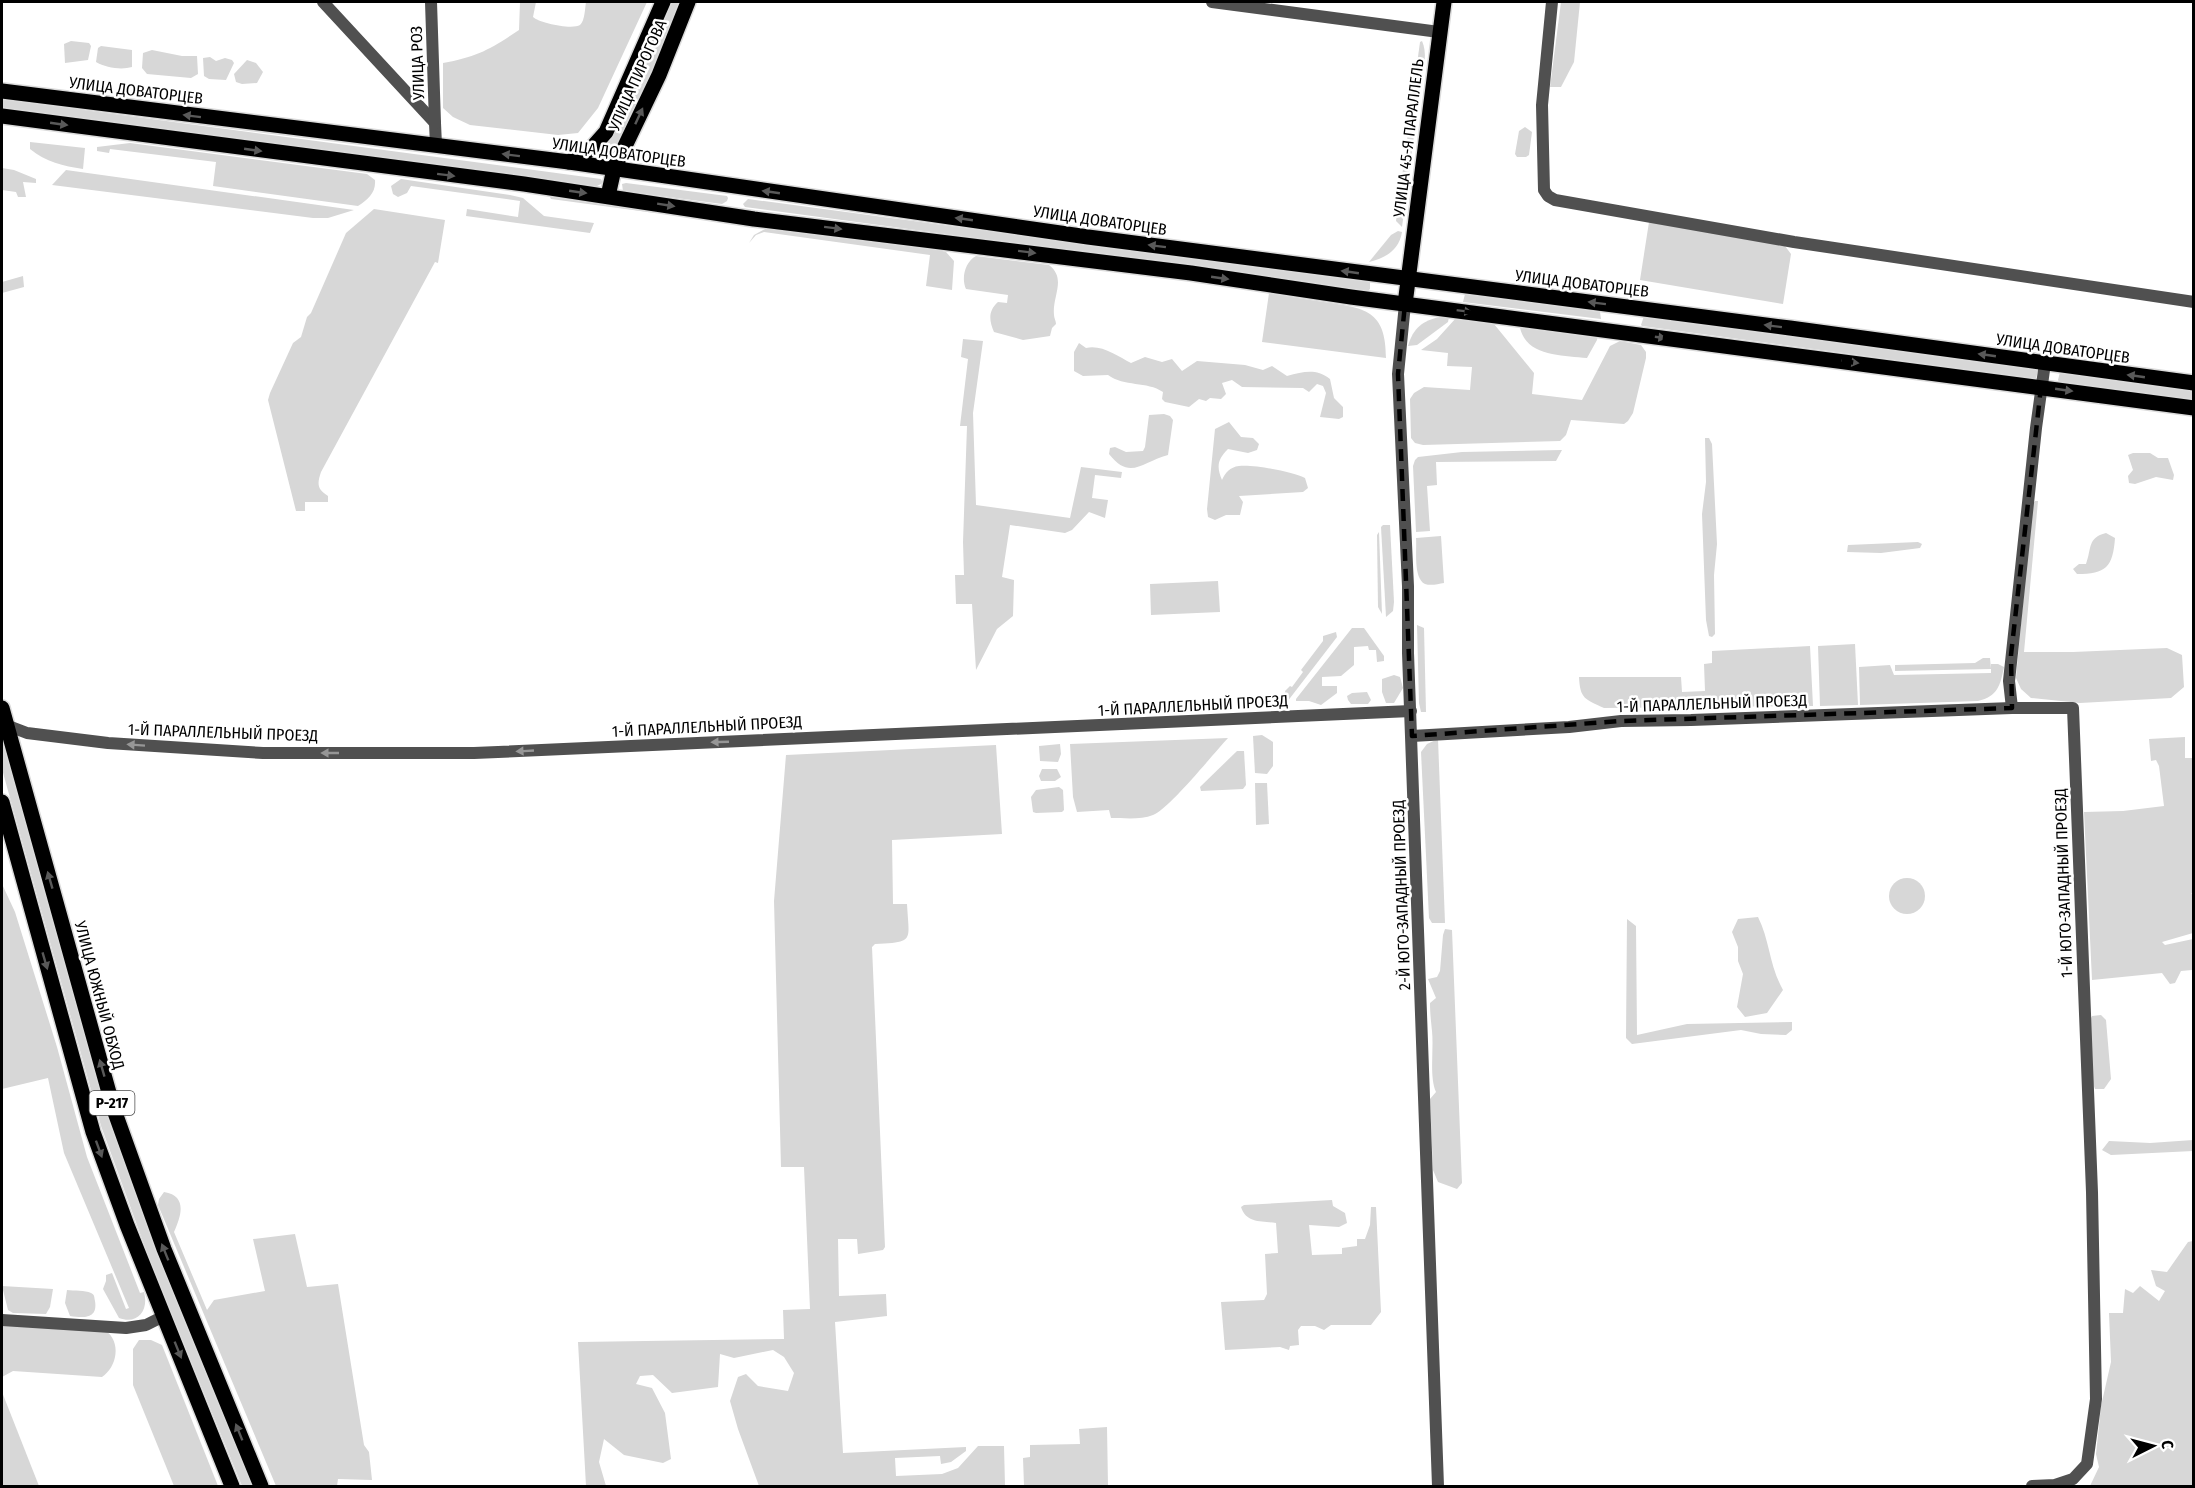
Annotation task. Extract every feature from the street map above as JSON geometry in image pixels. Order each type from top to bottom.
[{"type":"main road","name":"УЛИЦА ПИРОГОВА","points":[[569,162],[591,150],[606,132],[663,2]]},
{"type":"main road","name":"УЛИЦА ПИРОГОВА","points":[[608,196],[614,169],[659,75],[688,2]]},
{"type":"main road","name":"УЛИЦА 45-Я ПАРАЛЛЕЛЬ","points":[[1405,304],[1444,2]]},
{"type":"main road","name":"УЛИЦА ДОВАТОРЦЕВ","points":[[2,91],[569,162],[1408,280],[1790,328],[2193,384]]},
{"type":"main road","points":[[2,116],[608,196],[754,219],[1078,259],[2193,408]]},
{"type":"main road","name":"УЛИЦА ЮЖНЫЙ ОБХОД","points":[[2,708],[113,1107],[164,1249],[261,1486]]},
{"type":"main road","name":"Р-217","points":[[2,802],[93,1132],[127,1225],[232,1486]]},
{"type":"street","points":[[323,2],[435,123]]},
{"type":"street","name":"УЛИЦА РОЗ","points":[[431,2],[436,145]]},
{"type":"street","points":[[1212,2],[1439,32]]},
{"type":"street","points":[[1552,2],[1542,105],[1542,163],[1544,190],[1555,200],[1794,242],[2193,302]]},
{"type":"street","name":"2-Й ЮГО-ЗАПАДНЫЙ ПРОЕЗД","points":[[1405,304],[1398,374],[1408,586],[1408,642],[1438,1486]]},
{"type":"street","points":[[2012,708],[2009,681],[2011,655],[2045,363]]},
{"type":"street","name":"1-Й ПАРАЛЛЕЛЬНЫЙ ПРОЕЗД","points":[[1412,736],[1569,727],[1622,721],[2012,708]]},
{"type":"street","name":"1-Й ЮГО-ЗАПАДНЫЙ ПРОЕЗД","points":[[2012,708],[2073,708],[2090,1148],[2095,1352],[2096,1399],[2087,1464],[2073,1479],[2055,1485],[2031,1486]]},
{"type":"street","name":"1-Й ПАРАЛЛЕЛЬНЫЙ ПРОЕЗД","points":[[6,724],[27,733],[108,743],[263,753],[474,753],[1411,711]]},
{"type":"street","points":[[2,1320],[126,1328],[146,1325],[164,1316]]},
{"type":"highlighted area","points":[[1405,304],[2041,387],[2011,655],[2012,708],[1621,721],[1412,736],[1398,374]]},
{"type":"shaded area","points":[[520,2],[536,2],[533,17],[536,19],[570,27],[582,23],[586,2],[647,2],[598,108],[578,133],[558,135],[470,125],[453,117],[443,108],[443,63],[483,51],[519,30]]},
{"type":"shaded area","points":[[671,2],[683,2],[671,33],[617,149],[609,149],[608,143]]},
{"type":"shaded area","points":[[1561,2],[1580,2],[1574,62],[1561,87],[1550,87]]},
{"type":"shaded area","points":[[71,41],[89,43],[91,46],[88,60],[65,63],[64,44]]},
{"type":"shaded area","points":[[1422,41],[1425,60],[1420,80],[1415,79]]},
{"type":"shaded area","points":[[101,46],[132,50],[132,67],[114,68],[96,62],[98,48]]},
{"type":"shaded area","points":[[152,50],[182,56],[197,56],[198,74],[191,78],[147,74],[142,68],[143,53]]},
{"type":"shaded area","points":[[210,57],[216,61],[225,58],[232,60],[234,63],[226,80],[209,79],[204,76],[203,58]]},
{"type":"shaded area","points":[[247,60],[256,63],[263,72],[257,83],[236,82],[234,74]]},
{"type":"shaded area","points":[[2,99],[601,179],[603,183],[595,187],[2,108]]},
{"type":"shaded area","points":[[1415,124],[1415,128],[1402,227],[1396,221],[1409,125]]},
{"type":"shaded area","points":[[1525,127],[1532,132],[1529,155],[1517,157],[1515,154],[1519,131]]},
{"type":"shaded area","points":[[30,142],[85,148],[83,169],[62,165],[42,157],[30,149]]},
{"type":"shaded area","points":[[130,143],[367,174],[375,180],[375,185],[371,195],[358,206],[213,186],[216,162],[110,149],[109,153],[97,151],[97,147]]},
{"type":"shaded area","points":[[2,168],[36,179],[36,183],[23,182],[26,197],[18,197],[16,192],[2,190]]},
{"type":"shaded area","points":[[66,170],[354,210],[328,218],[313,218],[52,185]]},
{"type":"shaded area","points":[[401,179],[510,195],[523,198],[544,216],[594,223],[590,233],[466,216],[467,209],[518,217],[520,201],[411,186],[407,193],[398,197],[393,194],[391,186]]},
{"type":"shaded area","points":[[622,184],[727,196],[728,198],[722,204],[623,191]]},
{"type":"shaded area","points":[[549,195],[657,211],[655,213],[551,199]]},
{"type":"shaded area","points":[[748,199],[1370,282],[1370,289],[1368,291],[745,207],[743,204]]},
{"type":"shaded area","points":[[374,209],[445,220],[438,263],[435,262],[321,472],[319,486],[328,496],[328,502],[305,502],[305,511],[296,511],[268,400],[293,343],[301,337],[307,317],[311,313],[346,233]]},
{"type":"shaded area","points":[[1649,222],[1785,246],[1791,254],[1783,304],[1640,280]]},
{"type":"shaded area","points":[[767,228],[946,252],[954,261],[952,290],[926,286],[930,255],[764,232],[756,235],[749,243],[754,235]]},
{"type":"shaded area","points":[[1398,231],[1402,232],[1395,248],[1381,258],[1369,262],[1391,235]]},
{"type":"shaded area","points":[[976,256],[1049,265],[1054,270],[1058,282],[1054,308],[1056,324],[1050,336],[1023,340],[994,332],[990,320],[991,312],[998,302],[1007,303],[1008,295],[966,289],[965,271],[969,262]]},
{"type":"shaded area","points":[[23,276],[24,287],[2,293],[2,282]]},
{"type":"shaded area","points":[[1269,293],[1351,307],[1370,314],[1382,330],[1386,358],[1262,342]]},
{"type":"shaded area","points":[[1465,294],[1600,312],[1601,319],[1463,302]]},
{"type":"shaded area","points":[[1644,316],[2038,370],[2036,379],[1642,326]]},
{"type":"shaded area","points":[[1449,317],[1448,322],[1417,345],[1408,346],[1413,334],[1420,326],[1429,320]]},
{"type":"shaded area","points":[[1456,318],[1494,324],[1534,373],[1532,394],[1582,400],[1610,346],[1620,341],[1641,345],[1646,352],[1646,358],[1633,413],[1624,424],[1571,420],[1566,435],[1560,441],[1423,445],[1415,443],[1411,438],[1410,399],[1414,393],[1424,387],[1470,390],[1472,367],[1447,366],[1448,353],[1421,350],[1437,339]]},
{"type":"shaded area","points":[[1523,325],[1598,334],[1587,358],[1567,356],[1547,353],[1530,344],[1520,328]]},
{"type":"shaded area","points":[[963,339],[983,341],[973,413],[976,505],[1070,518],[1081,467],[1122,472],[1121,478],[1095,475],[1092,498],[1108,500],[1105,518],[1089,512],[1072,530],[1065,533],[1010,525],[1002,577],[1014,580],[1013,616],[997,629],[976,670],[972,604],[956,604],[955,575],[964,575],[967,426],[960,426],[968,359],[961,357]]},
{"type":"shaded area","points":[[1079,343],[1086,348],[1109,351],[1131,363],[1145,357],[1162,362],[1172,359],[1182,371],[1197,361],[1245,365],[1263,370],[1272,366],[1287,376],[1304,372],[1319,373],[1330,379],[1334,398],[1343,407],[1343,417],[1339,419],[1320,417],[1326,393],[1323,386],[1317,384],[1309,392],[1303,388],[1242,387],[1232,380],[1222,383],[1226,394],[1221,399],[1210,398],[1206,401],[1199,399],[1189,407],[1165,402],[1162,399],[1163,392],[1150,386],[1121,381],[1108,375],[1083,376],[1074,371],[1074,352]]},
{"type":"shaded area","points":[[2060,372],[2193,391],[2193,400],[2059,382]]},
{"type":"shaded area","points":[[1164,414],[1173,420],[1168,455],[1130,468],[1123,467],[1109,454],[1110,448],[1115,447],[1126,452],[1143,451],[1149,415]]},
{"type":"shaded area","points":[[1229,422],[1241,437],[1253,438],[1259,444],[1257,450],[1248,453],[1228,449],[1219,463],[1222,480],[1233,468],[1254,466],[1305,478],[1308,488],[1303,492],[1239,496],[1243,502],[1240,515],[1226,515],[1215,520],[1208,517],[1215,429]]},
{"type":"shaded area","points":[[1705,438],[1709,438],[1712,444],[1717,544],[1714,575],[1715,634],[1712,637],[1709,636],[1706,620],[1702,514],[1706,482]]},
{"type":"shaded area","points":[[1562,450],[1556,461],[1436,462],[1437,485],[1427,486],[1430,531],[1416,532],[1413,466],[1418,457],[1462,452]]},
{"type":"shaded area","points":[[2150,453],[2158,458],[2168,458],[2174,475],[2173,480],[2156,477],[2135,484],[2129,483],[2128,476],[2133,470],[2128,455]]},
{"type":"shaded area","points":[[2038,501],[2024,652],[2167,648],[2182,655],[2184,687],[2171,698],[2080,703],[2031,698],[2021,689],[2016,678],[2032,505]]},
{"type":"shaded area","points":[[1390,525],[1394,602],[1393,611],[1386,617],[1381,527]]},
{"type":"shaded area","points":[[1379,532],[1382,614],[1378,607],[1377,535]]},
{"type":"shaded area","points":[[2106,533],[2115,538],[2110,562],[2101,570],[2077,574],[2073,569],[2079,564],[2086,564],[2091,544],[2100,535]]},
{"type":"shaded area","points":[[1441,536],[1444,583],[1425,584],[1421,581],[1417,570],[1416,538]]},
{"type":"shaded area","points":[[1918,542],[1922,544],[1920,548],[1881,553],[1847,552],[1848,545]]},
{"type":"shaded area","points":[[1218,581],[1220,612],[1151,615],[1150,584]]},
{"type":"shaded area","points":[[1417,625],[1424,628],[1426,712],[1421,712],[1419,703]]},
{"type":"shaded area","points":[[1352,628],[1364,628],[1384,656],[1384,661],[1377,662],[1376,650],[1369,650],[1368,646],[1354,647],[1354,665],[1341,676],[1322,677],[1322,686],[1337,686],[1337,693],[1321,705],[1309,701],[1296,701],[1296,699]]},
{"type":"shaded area","points":[[1336,632],[1337,637],[1287,702],[1285,691],[1290,686],[1292,687],[1303,672],[1301,670],[1323,641],[1323,636]]},
{"type":"shaded area","points":[[1855,644],[1858,705],[1820,706],[1818,646]]},
{"type":"shaded area","points":[[1810,646],[1813,706],[1604,708],[1585,697],[1581,690],[1579,677],[1681,677],[1682,692],[1705,691],[1704,664],[1712,663],[1712,651]]},
{"type":"shaded area","points":[[1983,658],[1990,658],[1991,669],[1895,671],[1895,665],[1975,663]]},
{"type":"shaded area","points":[[1991,664],[2004,667],[1997,689],[1985,699],[1860,705],[1859,667],[1890,665],[1894,675],[1991,673]]},
{"type":"shaded area","points":[[1394,675],[1400,677],[1403,688],[1394,703],[1386,703],[1382,692],[1382,679]]},
{"type":"shaded area","points":[[1367,692],[1371,700],[1368,704],[1351,704],[1348,700],[1347,696],[1352,693]]},
{"type":"shaded area","points":[[1262,735],[1273,742],[1273,766],[1267,774],[1255,773],[1253,736]]},
{"type":"shaded area","points":[[2,736],[110,1123],[159,1258],[253,1486],[242,1486],[150,1261],[101,1126],[2,769]]},
{"type":"shaded area","points":[[2185,737],[2185,758],[2194,758],[2193,894],[2191,893],[2193,896],[2193,933],[2162,942],[2165,945],[2193,939],[2192,970],[2181,971],[2175,983],[2170,984],[2162,973],[2092,980],[2084,812],[2123,811],[2164,806],[2159,766],[2156,760],[2151,761],[2149,739]]},
{"type":"shaded area","points":[[1228,738],[1180,792],[1153,815],[1138,818],[1111,818],[1109,810],[1077,812],[1073,797],[1070,744]]},
{"type":"shaded area","points":[[1438,739],[1445,923],[1432,923],[1429,918],[1421,752],[1427,744]]},
{"type":"shaded area","points":[[1060,744],[1061,754],[1058,762],[1040,761],[1039,746]]},
{"type":"shaded area","points":[[996,745],[1002,834],[892,840],[893,904],[907,904],[908,933],[903,940],[875,944],[872,947],[885,1247],[883,1250],[858,1254],[857,1239],[838,1239],[839,1296],[886,1294],[887,1316],[835,1322],[843,1453],[966,1447],[966,1451],[951,1462],[941,1464],[940,1456],[895,1458],[896,1476],[942,1474],[958,1468],[978,1446],[1004,1446],[1005,1486],[759,1486],[730,1401],[738,1377],[746,1374],[758,1386],[788,1391],[794,1373],[784,1357],[773,1350],[734,1358],[720,1354],[718,1387],[672,1393],[653,1375],[640,1376],[636,1384],[652,1388],[665,1413],[671,1459],[663,1463],[624,1455],[604,1439],[599,1462],[606,1486],[586,1486],[578,1342],[784,1339],[783,1310],[810,1309],[804,1167],[781,1167],[774,901],[786,755]]},
{"type":"shaded area","points":[[1237,751],[1244,751],[1246,785],[1243,789],[1201,791],[1200,787]]},
{"type":"shaded area","points":[[1042,769],[1057,769],[1061,777],[1055,781],[1041,781],[1039,776]]},
{"type":"shaded area","points":[[1255,783],[1267,783],[1269,824],[1256,825]]},
{"type":"shaded area","points":[[1059,787],[1063,790],[1064,810],[1062,812],[1033,812],[1031,797],[1036,790]]},
{"type":"shaded area","points":[[1907,878],[1919,884],[1925,896],[1919,908],[1907,914],[1895,908],[1889,896],[1895,884]]},
{"type":"shaded area","points":[[2,884],[15,912],[57,1047],[87,1157],[140,1293],[144,1292],[145,1305],[137,1318],[126,1320],[119,1318],[103,1289],[106,1275],[112,1273],[126,1309],[129,1308],[64,1153],[48,1078],[2,1089]]},
{"type":"shaded area","points":[[1758,917],[1778,981],[1783,990],[1767,1013],[1745,1017],[1737,1007],[1743,974],[1738,961],[1738,947],[1732,932],[1738,919]]},
{"type":"shaded area","points":[[1627,919],[1636,926],[1637,1035],[1687,1024],[1792,1022],[1792,1030],[1786,1035],[1741,1030],[1632,1044],[1626,1038]]},
{"type":"shaded area","points":[[1445,929],[1452,930],[1462,1183],[1457,1189],[1438,1182],[1433,1170],[1430,1099],[1436,1092],[1433,1078],[1430,1003],[1436,998],[1428,979],[1437,977],[1440,971]]},
{"type":"shaded area","points":[[2101,1015],[2106,1020],[2111,1079],[2104,1089],[2095,1089],[2092,1081],[2090,1020],[2092,1016]]},
{"type":"shaded area","points":[[2193,1140],[2193,1151],[2111,1155],[2102,1150],[2109,1141],[2150,1143]]},
{"type":"shaded area","points":[[164,1192],[172,1194],[180,1202],[179,1220],[174,1232],[207,1310],[214,1300],[265,1291],[253,1239],[295,1234],[307,1287],[338,1284],[364,1445],[369,1452],[372,1480],[338,1479],[337,1486],[276,1486],[158,1205]]},
{"type":"shaded area","points":[[1332,1200],[1333,1206],[1345,1213],[1347,1223],[1339,1227],[1309,1225],[1312,1255],[1342,1254],[1342,1248],[1357,1246],[1357,1239],[1365,1239],[1370,1225],[1371,1207],[1376,1207],[1381,1312],[1371,1325],[1331,1325],[1324,1330],[1315,1326],[1301,1326],[1298,1330],[1299,1345],[1290,1346],[1289,1350],[1280,1347],[1225,1350],[1221,1302],[1264,1300],[1267,1294],[1265,1254],[1278,1253],[1276,1223],[1250,1219],[1241,1207]]},
{"type":"shaded area","points":[[2193,1241],[2193,1486],[2090,1486],[2099,1467],[2096,1454],[2101,1406],[2111,1362],[2109,1313],[2123,1313],[2125,1289],[2133,1293],[2140,1286],[2159,1301],[2165,1291],[2156,1286],[2151,1270],[2167,1272],[2188,1242]]},
{"type":"shaded area","points":[[2,1286],[53,1289],[50,1307],[46,1314],[13,1313],[8,1310]]},
{"type":"shaded area","points":[[67,1290],[91,1293],[95,1307],[92,1314],[85,1317],[70,1316],[65,1303]]},
{"type":"shaded area","points":[[2,1324],[105,1330],[114,1341],[116,1354],[114,1361],[102,1377],[13,1371],[2,1377]]},
{"type":"shaded area","points":[[139,1340],[151,1340],[162,1345],[218,1486],[174,1486],[133,1385],[133,1349]]},
{"type":"shaded area","points":[[2,1392],[39,1486],[2,1486]]},
{"type":"shaded area","points":[[1107,1427],[1108,1486],[1024,1486],[1023,1458],[1030,1457],[1030,1445],[1080,1444],[1079,1429]]}]
